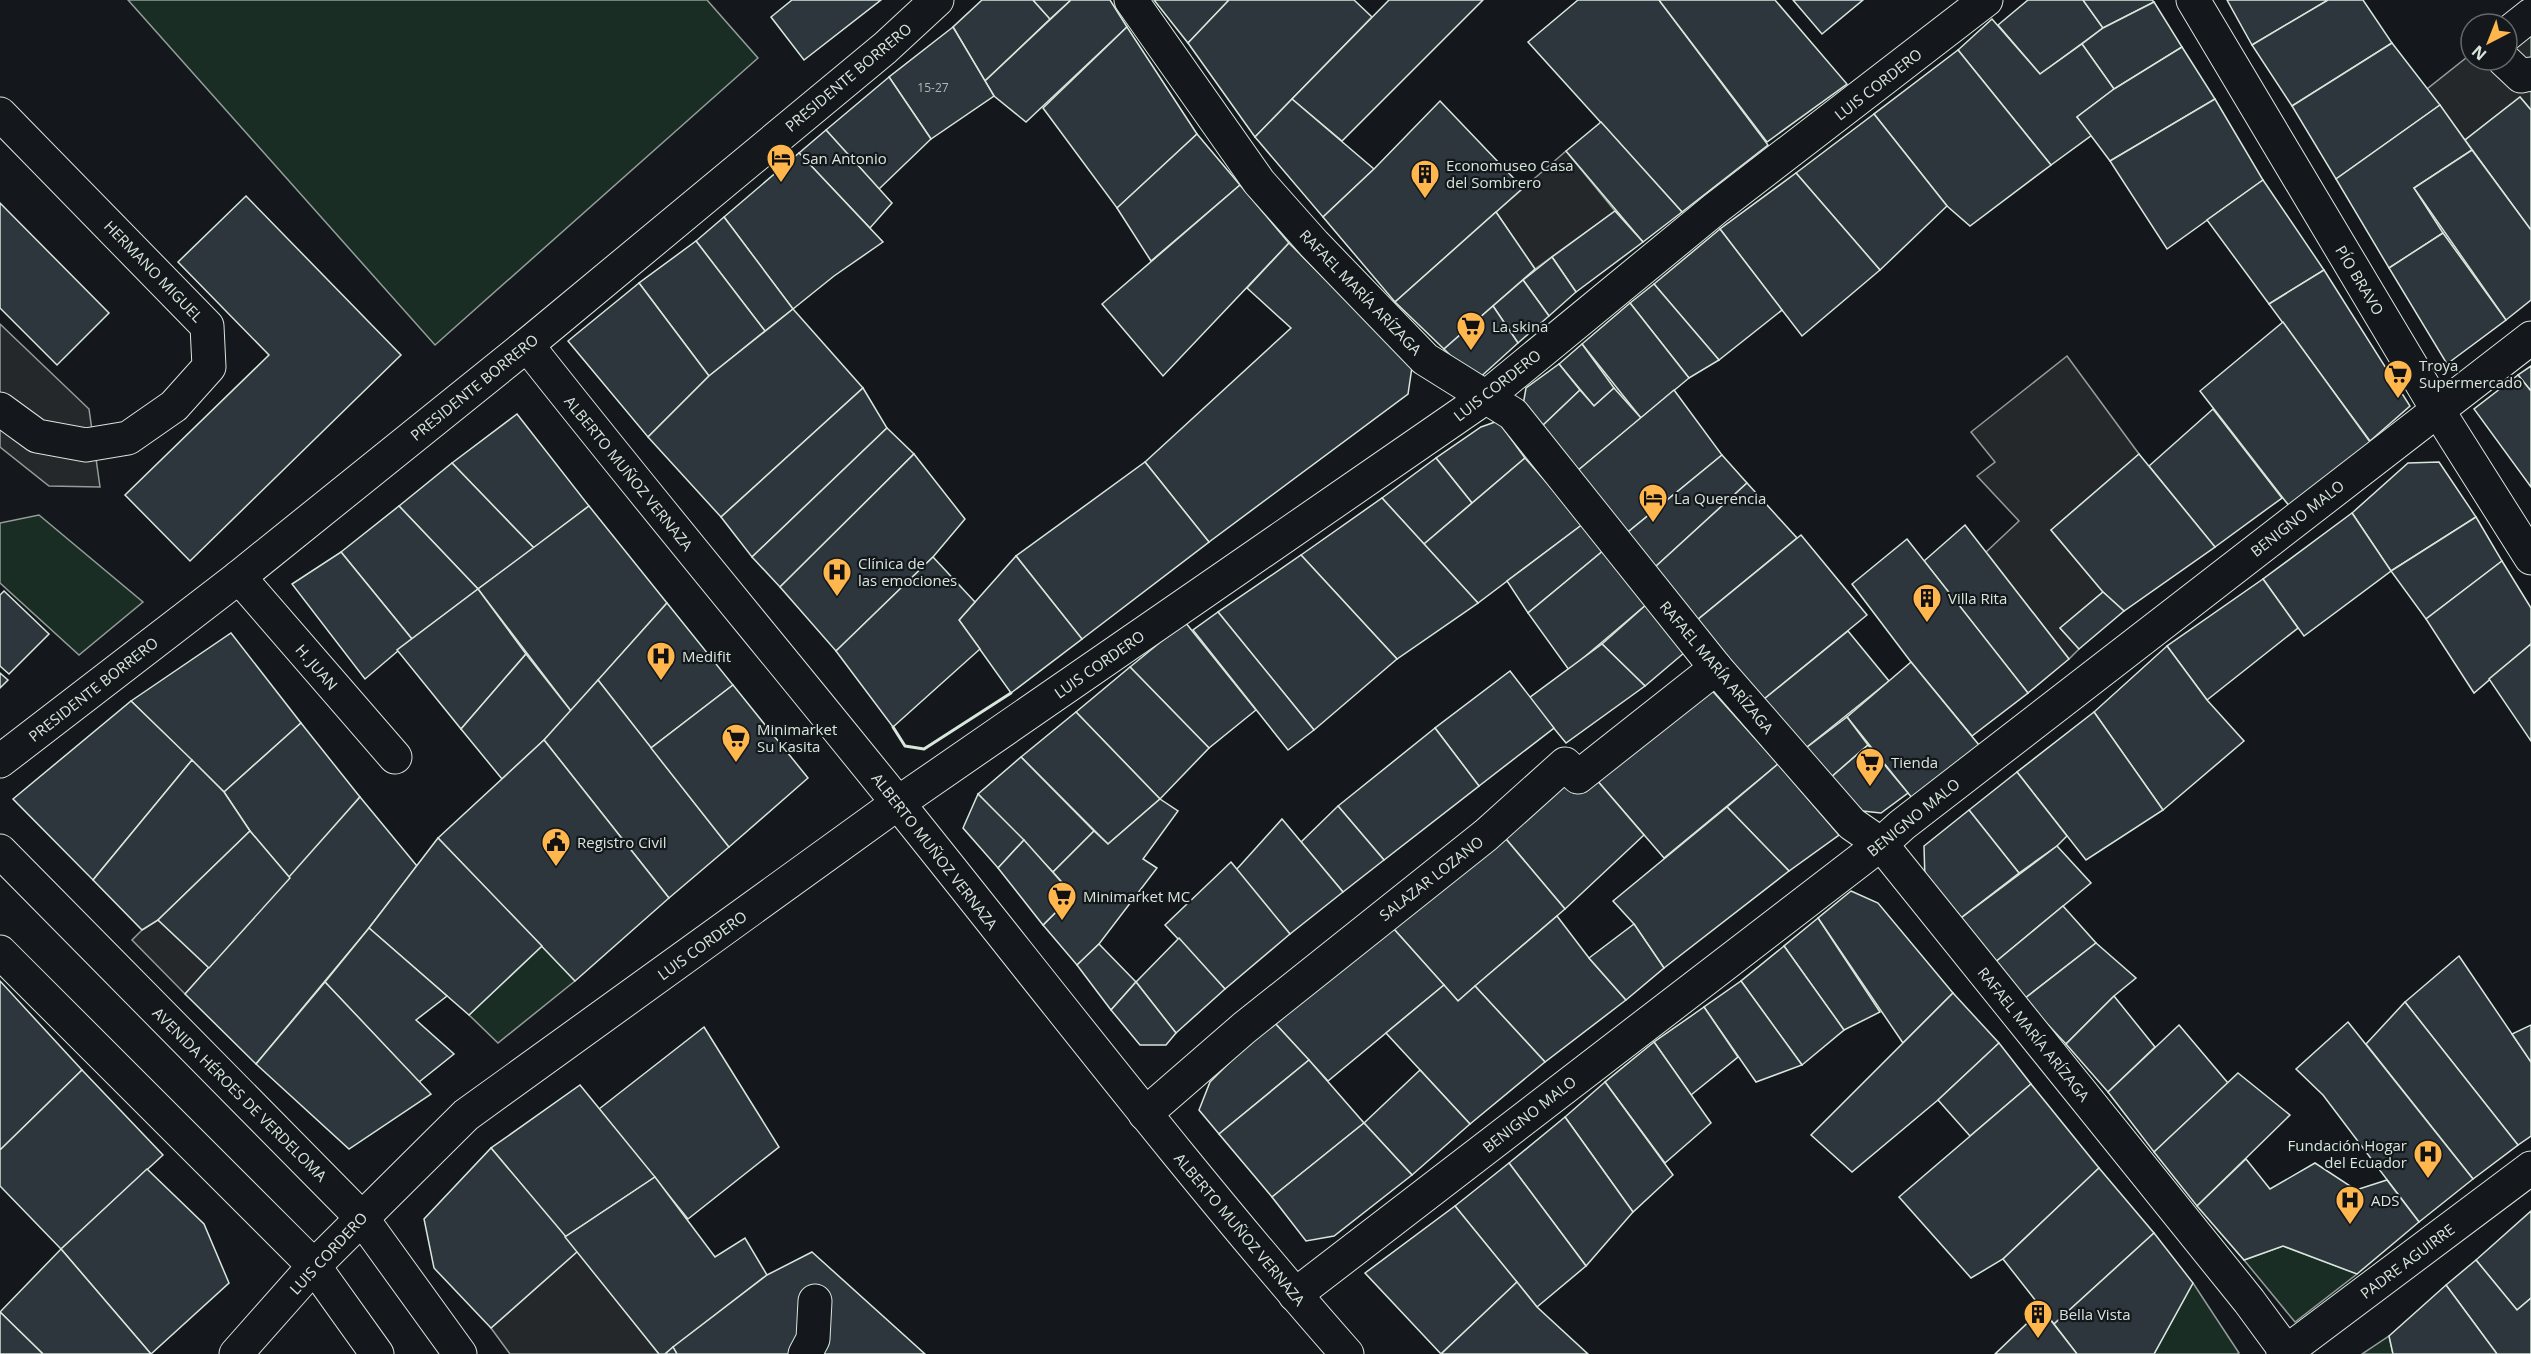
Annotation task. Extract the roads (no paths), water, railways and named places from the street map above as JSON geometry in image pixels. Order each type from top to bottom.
[{"type":"street","name":"PRESIDENTE BORRERO","points":[[0,761],[239,577],[527,345],[885,48],[937,0]]},
{"type":"street","name":"RAFAEL MARÍA ARÍZAGA","points":[[1131,0],[1259,182],[1314,244],[1425,359],[1513,414],[1716,668],[1852,824],[1881,844],[2249,1301],[2286,1353]]},
{"type":"street","name":"LUIS CORDERO","points":[[236,1354],[361,1217],[466,1115],[898,803],[1486,397],[1716,208],[1986,0]]},
{"type":"street","name":"PÍO BRAVO","points":[[2193,0],[2437,409],[2531,558]]},
{"type":"street","points":[[2519,24],[2531,15]]},
{"type":"street","points":[[2518,72],[2522,76],[2531,74]]},
{"type":"street","name":"HERMANO MIGUEL","points":[[0,114],[207,326],[209,367],[174,406],[128,438],[86,444],[37,436],[0,409]]},
{"type":"street","name":"BENIGNO MALO","points":[[1295,1295],[1881,844],[1902,825],[2531,338]]},
{"type":"street","name":"ALBERTO MUÑOZ VERNAZA","points":[[527,345],[619,462],[898,803],[1145,1114],[1347,1354]]},
{"type":"street","name":"H. JUAN","points":[[239,577],[395,757]]},
{"type":"street","name":"SALAZAR LOZANO","points":[[1145,1114],[1244,1028],[1486,835],[1565,764],[1578,777],[1716,668]]},
{"type":"street","name":"AVENIDA HÉROES DE VERDELOMA","points":[[0,851],[361,1217],[460,1354]]},
{"type":"street","points":[[0,952],[314,1266],[377,1354]]},
{"type":"street","name":"PADRE AGUIRRE","points":[[2286,1353],[2531,1167]]},
{"type":"street","points":[[805,1354],[813,1339],[815,1301]]},
{"type":"place","name":"San Antonio","points":[[781,184]]},
{"type":"place","name":"Economuseo Casa del Sombrero","points":[[1425,200]]},
{"type":"place","name":"La skina","points":[[1471,352]]},
{"type":"place","name":"Troya Supermercado","points":[[2398,400]]},
{"type":"place","name":"La Querencia","points":[[1653,524]]},
{"type":"place","name":"Clínica de las emociones","points":[[837,598]]},
{"type":"place","name":"Villa Rita","points":[[1927,624]]},
{"type":"place","name":"Medifit","points":[[661,682]]},
{"type":"place","name":"Minimarket Su Kasita","points":[[736,764]]},
{"type":"place","name":"Tienda","points":[[1870,788]]},
{"type":"place","name":"Registro Civil","points":[[556,868]]},
{"type":"place","name":"Minimarket MC","points":[[1062,922]]},
{"type":"place","name":"Fundación Hogar del Ecuador","points":[[2428,1180]]},
{"type":"place","name":"ADS","points":[[2350,1226]]},
{"type":"place","name":"Bella Vista","points":[[2038,1340]]}]
